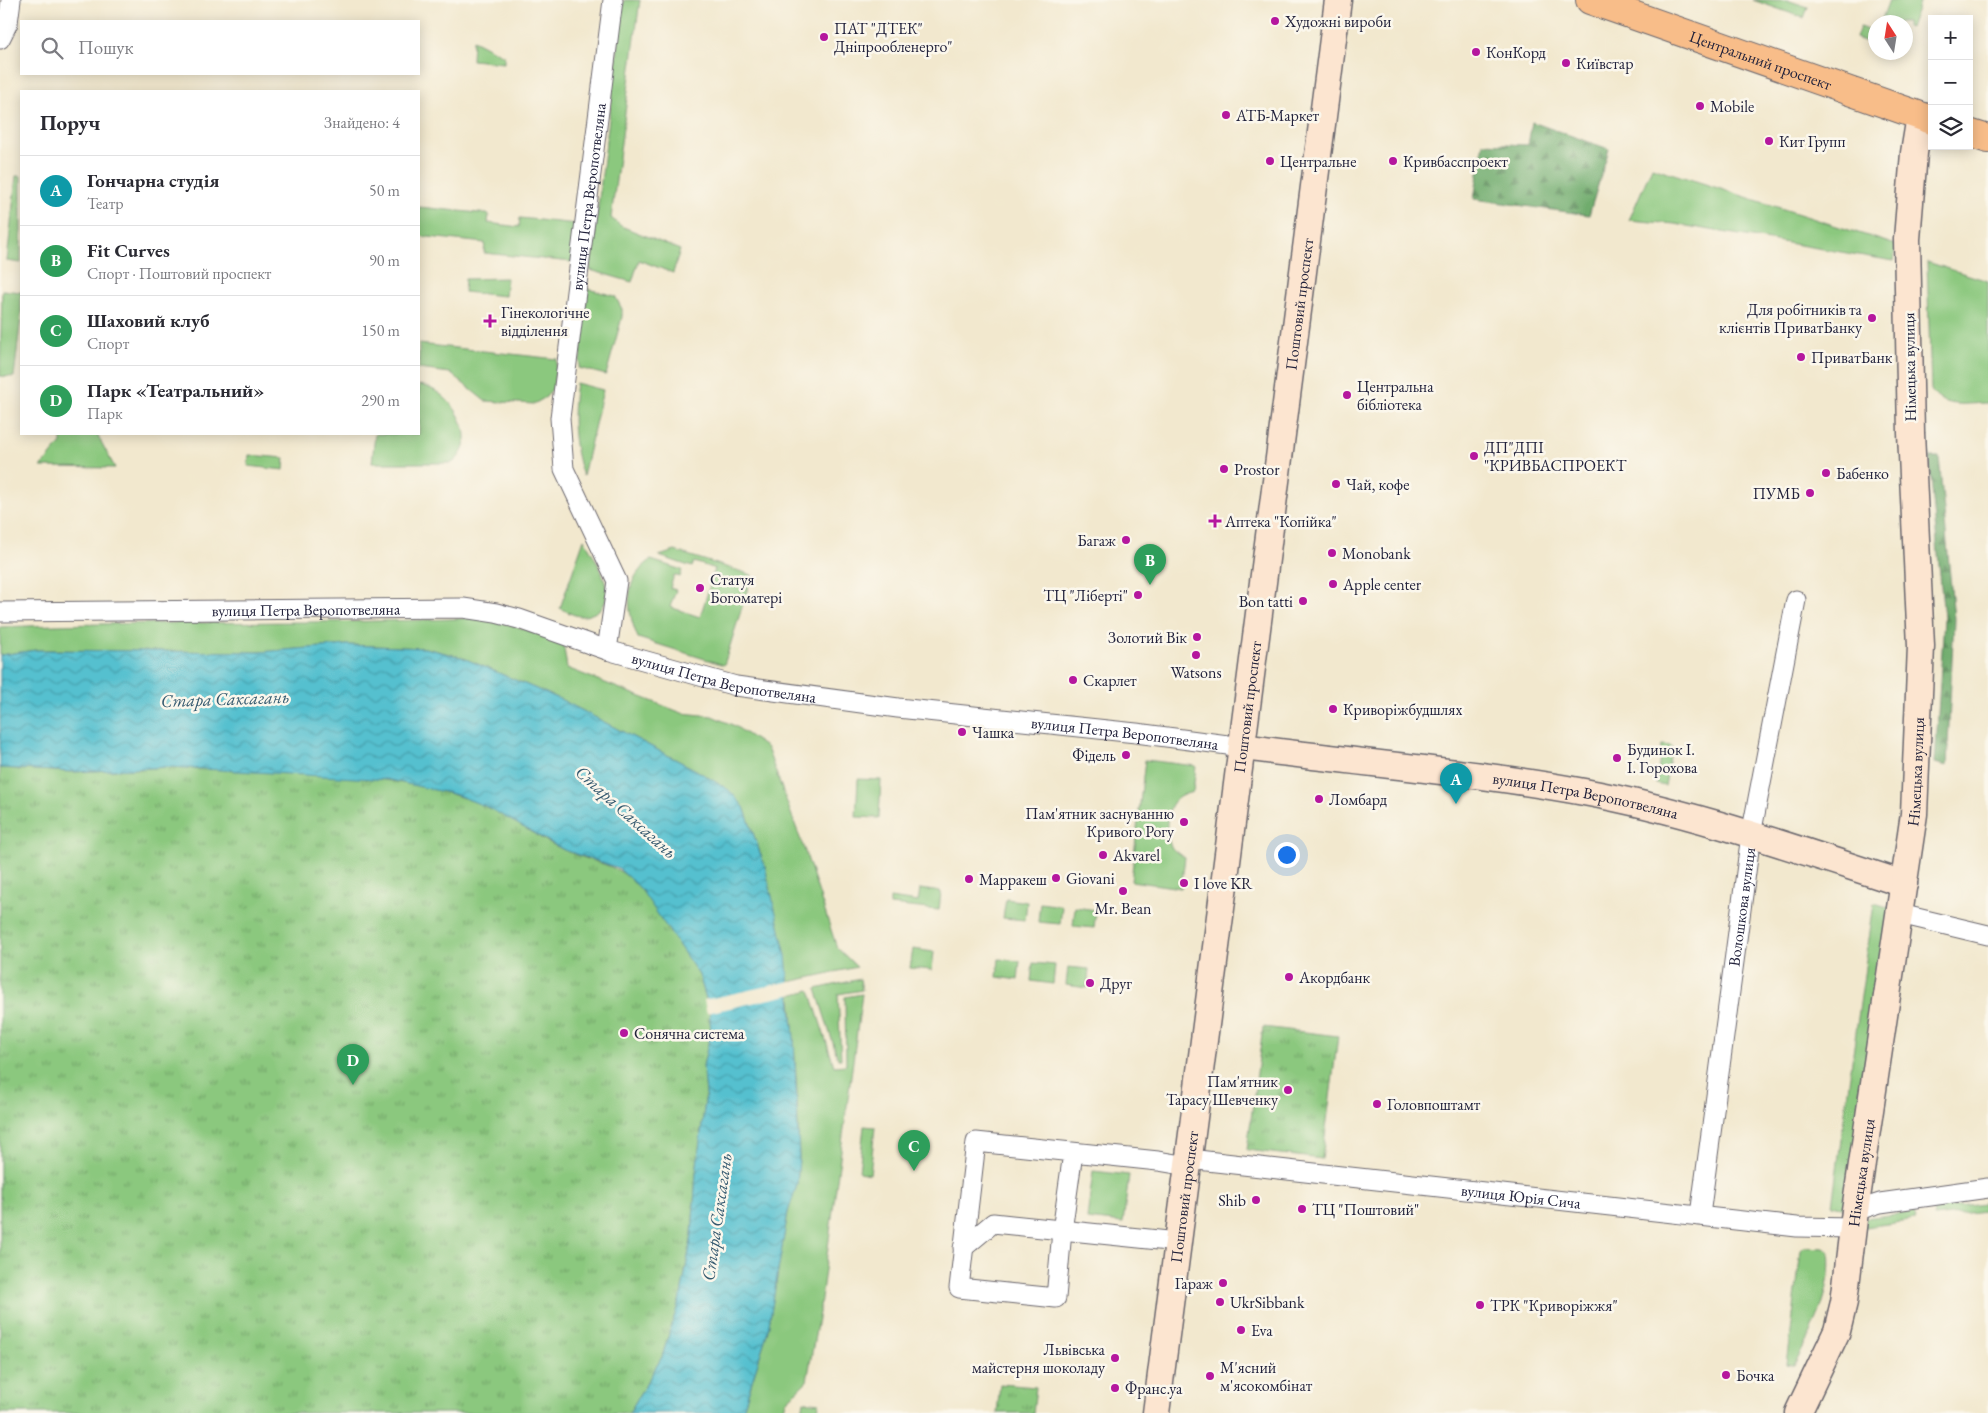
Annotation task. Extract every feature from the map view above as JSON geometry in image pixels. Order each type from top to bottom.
[{"type":"main road","name":"Центральний проспект","points":[[1590,0],[1926,118]]},
{"type":"main road","points":[[1973,133],[1988,139]]},
{"type":"street","points":[[0,39],[8,23],[11,0]]},
{"type":"street","name":"вулиця Петра Веропотвеляна","points":[[607,650],[617,581],[564,469],[560,418],[613,0]]},
{"type":"street","name":"Поштовий проспект","points":[[1156,1413],[1338,0]]},
{"type":"street","name":"Німецька вулиця","points":[[1798,1413],[1837,1331],[1844,1302],[1854,1220],[1914,814],[1921,694],[1921,646],[1910,433],[1907,239],[1914,154],[1926,118]]},
{"type":"street","name":"Волошкова вулиця","points":[[1700,1215],[1751,835],[1796,600]]},
{"type":"street","name":"вулиця Петра Веропотвеляна","points":[[0,612],[463,608],[519,619],[607,650],[713,681],[760,690],[1242,747],[1531,783],[1585,792],[1751,835],[1904,884]]},
{"type":"street","points":[[1900,914],[1988,935]]},
{"type":"street","name":"вулиця Юрія Сича","points":[[963,1248],[976,1142],[1188,1162],[1797,1226],[1854,1220],[1880,1203],[1988,1188]]},
{"type":"street","points":[[1073,1152],[1062,1230],[1056,1298],[959,1288],[963,1248],[993,1223],[1062,1230],[1178,1242]]},
{"type":"green space","points":[[624,0],[640,0],[611,218],[621,226],[680,250],[673,273],[639,260],[632,282],[590,270]]},
{"type":"green space","points":[[1753,0],[1787,0],[1808,7],[1804,18]]},
{"type":"green space","points":[[1889,0],[1920,0],[1913,20],[1913,15],[1883,15]]},
{"type":"green space","points":[[1860,27],[1868,30],[1868,42],[1856,38]]},
{"type":"green space","points":[[473,40],[504,56],[504,63],[472,60]]},
{"type":"green space","points":[[1532,122],[1609,149],[1589,215],[1474,199],[1483,143],[1528,145]]},
{"type":"green space","points":[[1652,167],[1896,245],[1894,261],[1675,224],[1629,220]]},
{"type":"green space","points":[[16,176],[20,176],[20,263],[7,261]]},
{"type":"green space","points":[[420,207],[489,214],[488,223],[519,227],[520,218],[577,224],[572,262],[484,253],[485,243],[420,236]]},
{"type":"green space","points":[[1927,262],[1988,281],[1988,403],[1949,403],[1936,396],[1931,390]]},
{"type":"green space","points":[[507,278],[505,296],[464,292],[465,279]]},
{"type":"green space","points":[[588,289],[615,296],[622,309],[622,317],[606,375],[579,368]]},
{"type":"green space","points":[[2,290],[20,292],[20,326],[14,377],[0,376]]},
{"type":"green space","points":[[420,344],[557,359],[553,388],[546,397],[534,404],[485,401],[450,373],[420,369]]},
{"type":"green space","points":[[576,383],[603,390],[583,476],[579,464],[574,430],[573,407]]},
{"type":"green space","points":[[420,385],[431,389],[452,405],[464,429],[465,442],[461,453],[452,463],[372,463],[375,435],[420,435]]},
{"type":"green space","points":[[61,435],[98,435],[115,468],[41,467],[61,443]]},
{"type":"green space","points":[[249,455],[285,458],[284,470],[248,466]]},
{"type":"green space","points":[[1929,457],[1939,457],[1954,619],[1947,766],[1935,763],[1944,618]]},
{"type":"green space","points":[[584,539],[604,577],[606,597],[603,605],[596,612],[581,616],[560,608]]},
{"type":"green space","points":[[675,551],[752,575],[724,665],[638,638],[629,606],[631,586],[635,576],[651,560],[682,570],[680,577],[674,575],[670,588],[676,590],[670,607],[700,617],[715,569],[694,562],[692,567],[659,556]]},
{"type":"green space","points":[[478,618],[512,625],[563,642],[567,668],[682,713],[712,716],[735,726],[767,748],[807,857],[837,948],[857,967],[789,982],[765,867],[744,807],[728,790],[696,770],[560,699],[461,657],[425,648],[347,645],[259,652],[36,650],[0,655],[0,627]]},
{"type":"green space","points":[[1662,745],[1672,746],[1665,786],[1656,784]]},
{"type":"green space","points":[[1145,760],[1196,766],[1193,792],[1175,801],[1170,807],[1167,819],[1167,832],[1170,844],[1175,851],[1185,857],[1181,888],[1131,881]]},
{"type":"green space","points":[[170,767],[320,773],[396,782],[432,789],[480,804],[564,850],[610,866],[629,877],[647,897],[699,975],[709,1008],[711,1031],[703,1066],[706,1092],[696,1173],[692,1235],[681,1295],[662,1357],[629,1413],[0,1413],[0,768],[73,772]]},
{"type":"green space","points":[[858,779],[881,780],[879,818],[856,817]]},
{"type":"green space","points":[[920,889],[941,892],[939,910],[890,905],[890,898],[918,902]]},
{"type":"green space","points":[[1006,899],[1027,902],[1025,920],[1003,918]]},
{"type":"green space","points":[[1040,903],[1062,906],[1060,924],[1038,922]]},
{"type":"green space","points":[[1874,903],[1891,908],[1846,1208],[1832,1205]]},
{"type":"green space","points":[[1075,907],[1096,910],[1094,928],[1073,926]]},
{"type":"green space","points":[[913,949],[934,952],[932,970],[910,968]]},
{"type":"green space","points":[[999,959],[1020,961],[1018,980],[997,977]]},
{"type":"green space","points":[[1033,963],[1055,965],[1053,984],[1031,981]]},
{"type":"green space","points":[[1068,967],[1089,969],[1087,988],[1066,985]]},
{"type":"green space","points":[[860,979],[862,990],[838,994],[841,1059],[838,1059],[816,989]]},
{"type":"green space","points":[[810,990],[834,1066],[846,1065],[845,997],[862,994],[820,1307],[807,1381],[786,1401],[783,1413],[742,1413],[768,1330],[788,1212],[797,1185],[799,1158],[797,1092],[791,995]]},
{"type":"green space","points":[[1263,1027],[1338,1036],[1322,1159],[1247,1150]]},
{"type":"green space","points":[[864,1126],[875,1127],[870,1174],[859,1172]]},
{"type":"green space","points":[[1093,1171],[1129,1175],[1123,1223],[1087,1219]]},
{"type":"green space","points":[[1984,1203],[1985,1211],[1934,1217],[1933,1209]]},
{"type":"green space","points":[[1914,1212],[1916,1220],[1865,1227],[1864,1218]]},
{"type":"green space","points":[[1804,1247],[1824,1248],[1829,1251],[1830,1266],[1825,1296],[1820,1310],[1794,1366],[1787,1365],[1801,1250]]},
{"type":"green space","points":[[1000,1384],[1036,1387],[1033,1413],[997,1413]]},
{"type":"green space","points":[[804,1401],[819,1403],[818,1413],[802,1413]]},
{"type":"water","name":"Стара Саксагань","points":[[347,645],[425,648],[461,657],[560,699],[696,770],[729,790],[744,807],[765,867],[786,955],[794,1037],[799,1158],[797,1185],[788,1212],[768,1330],[742,1413],[629,1413],[662,1357],[681,1295],[692,1235],[696,1173],[706,1093],[703,1066],[711,1031],[709,1008],[699,975],[640,888],[618,868],[564,850],[487,807],[457,795],[389,780],[170,767],[73,772],[0,768],[0,655],[36,650],[259,652]]},
{"type":"pier","points":[[791,981],[793,994],[707,1013],[704,1000]]},
{"type":"place","name":"Художнi вироби","points":[[1275,21]]},
{"type":"place","name":"ПАТ \"ДТЕК\" Дніпрообленерго\"","points":[[824,37]]},
{"type":"place","name":"КонКорд","points":[[1476,52]]},
{"type":"place","name":"Київстар","points":[[1566,63]]},
{"type":"place","name":"Mobile","points":[[1700,106]]},
{"type":"place","name":"АТБ-Маркет","points":[[1226,115]]},
{"type":"place","name":"Кит Групп","points":[[1769,141]]},
{"type":"place","name":"Центральне","points":[[1270,161]]},
{"type":"place","name":"Кривбасспроект","points":[[1393,161]]},
{"type":"place","name":"Для робітників та клієнтів ПриватБанку","points":[[1872,318]]},
{"type":"place","name":"Гінекологічне відділення","points":[[490,321]]},
{"type":"place","name":"ПриватБанк","points":[[1801,357]]},
{"type":"place","name":"Центральна бібліотека","points":[[1347,395]]},
{"type":"place","name":"ДП\"ДПІ \"КРИВБАСПРОЕКТ","points":[[1474,456]]},
{"type":"place","name":"Prostor","points":[[1224,469]]},
{"type":"place","name":"Бабенко","points":[[1826,473]]},
{"type":"place","name":"Чай, кофе","points":[[1336,484]]},
{"type":"place","name":"ПУМБ","points":[[1810,493]]},
{"type":"place","name":"Аптека \"Копійка\"","points":[[1215,521]]},
{"type":"place","name":"Багаж","points":[[1126,540]]},
{"type":"place","name":"Monobank","points":[[1332,553]]},
{"type":"place","name":"Apple center","points":[[1333,584]]},
{"type":"place","name":"Fit Curves","points":[[1150,585]]},
{"type":"place","name":"Статуя Богоматері","points":[[700,588]]},
{"type":"place","name":"ТЦ \"Ліберті\"","points":[[1138,595]]},
{"type":"place","name":"Bon tatti","points":[[1303,601]]},
{"type":"place","name":"Золотий Вік","points":[[1197,637]]},
{"type":"place","name":"Watsons","points":[[1196,655]]},
{"type":"place","name":"Скарлет","points":[[1073,680]]},
{"type":"place","name":"Криворіжбудшлях","points":[[1333,709]]},
{"type":"place","name":"Чашка","points":[[962,732]]},
{"type":"place","name":"Фідель","points":[[1126,755]]},
{"type":"place","name":"Будинок І. І. Горохова","points":[[1617,758]]},
{"type":"place","name":"Ломбард","points":[[1319,799]]},
{"type":"place","name":"Гончарна студія","points":[[1456,804]]},
{"type":"place","name":"Пам'ятник заснуванню Кривого Рогу","points":[[1184,822]]},
{"type":"place","name":"Akvarel","points":[[1103,855]]},
{"type":"place","name":"Giovani","points":[[1056,878]]},
{"type":"place","name":"Марракеш","points":[[969,879]]},
{"type":"place","name":"I love KR","points":[[1184,883]]},
{"type":"place","name":"Mr. Bean","points":[[1123,891]]},
{"type":"place","name":"Акордбанк","points":[[1289,977]]},
{"type":"place","name":"Друг","points":[[1090,983]]},
{"type":"place","name":"Сонячна система","points":[[624,1033]]},
{"type":"place","name":"Парк «Театральний»","points":[[353,1085]]},
{"type":"place","name":"Пам'ятник Тарасу Шевченку","points":[[1288,1090]]},
{"type":"place","name":"Головпоштамт","points":[[1377,1104]]},
{"type":"place","name":"Шаховий клуб","points":[[914,1171]]},
{"type":"place","name":"Shib","points":[[1256,1200]]},
{"type":"place","name":"ТЦ \"Поштовий\"","points":[[1302,1209]]},
{"type":"place","name":"Гараж","points":[[1223,1283]]},
{"type":"place","name":"UkrSibbank","points":[[1220,1302]]},
{"type":"place","name":"ТРК \"Криворіжжя\"","points":[[1480,1305]]},
{"type":"place","name":"Eva","points":[[1241,1330]]},
{"type":"place","name":"Львівська майстерня шоколаду","points":[[1115,1358]]},
{"type":"place","name":"Бочка","points":[[1726,1375]]},
{"type":"place","name":"М'ясний м'ясокомбінат","points":[[1210,1376]]},
{"type":"place","name":"Франс.уа","points":[[1115,1388]]}]
